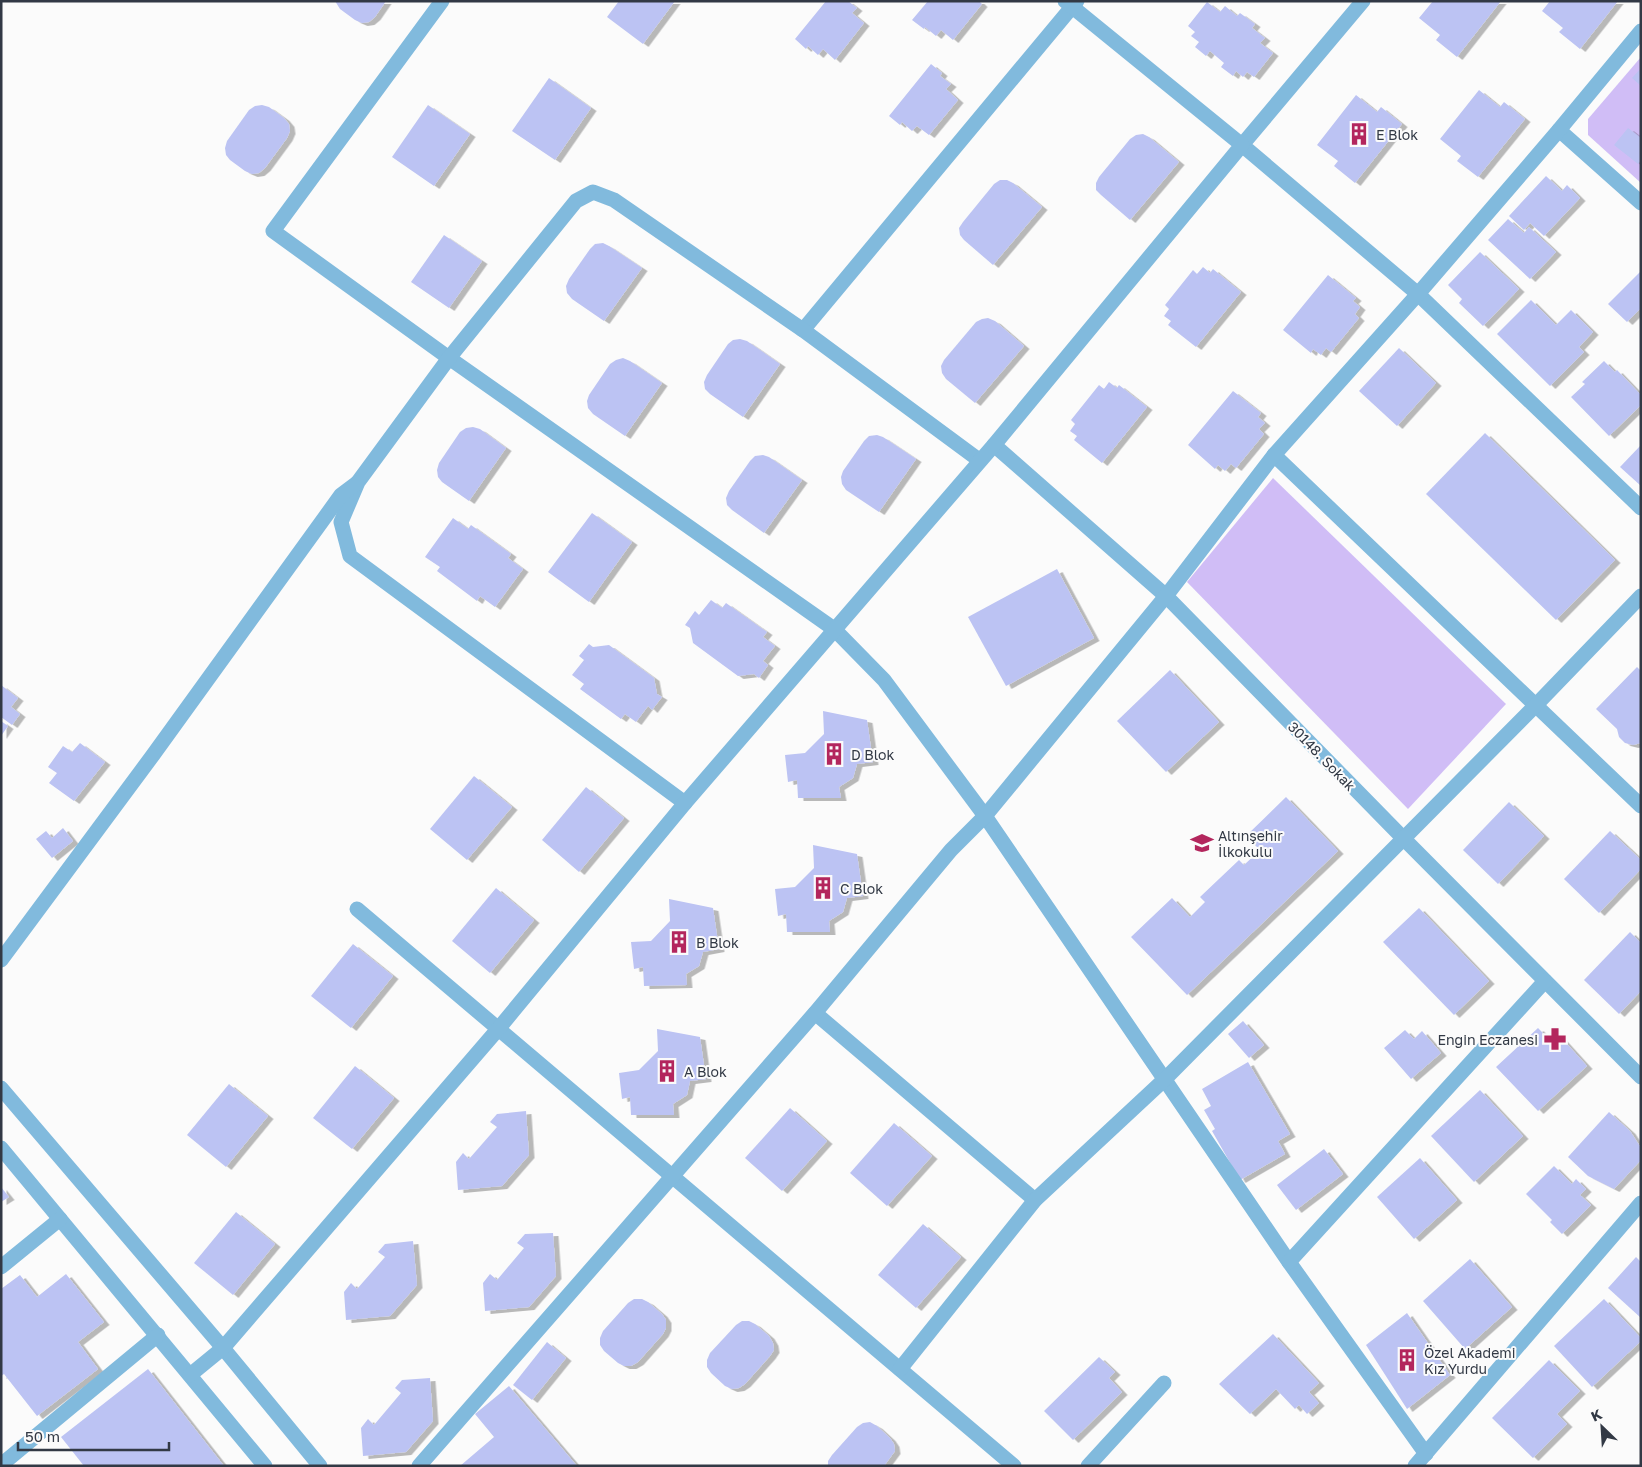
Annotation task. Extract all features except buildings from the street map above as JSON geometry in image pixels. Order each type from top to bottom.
[{"type":"street","points":[[442,1],[273,231],[449,358],[834,629],[884,680],[985,816],[1290,1262],[1426,1454]]},
{"type":"street","points":[[190,1375],[223,1348],[499,1028],[684,803],[979,460],[994,445],[1362,1]]},
{"type":"street","points":[[803,330],[1071,3],[1242,144],[1418,294],[1641,508]]},
{"type":"street","points":[[420,1466],[815,1013],[951,850],[985,816],[1166,596],[1274,455],[1418,294],[1641,31]]},
{"type":"street","points":[[1559,130],[1641,203]]},
{"type":"street","points":[[684,803],[350,556],[341,522],[358,482],[449,358],[576,201],[593,192],[614,200],[803,330],[979,460]]},
{"type":"street","name":"30148. Sokak","points":[[994,445],[1166,596],[1641,1077]]},
{"type":"street","points":[[1274,455],[1641,806]]},
{"type":"street","points":[[1,960],[147,763],[341,495],[358,482]]},
{"type":"street","points":[[900,1370],[1036,1200],[1165,1080],[1535,706],[1641,596]]},
{"type":"street","points":[[357,909],[1014,1466]]},
{"type":"street","points":[[1290,1262],[1545,981]]},
{"type":"street","points":[[815,1013],[1036,1200]]},
{"type":"street","points":[[1,1088],[223,1348],[320,1466]]},
{"type":"street","points":[[1,1148],[158,1335],[257,1463]]},
{"type":"street","points":[[1415,1466],[1641,1203]]},
{"type":"street","points":[[1,1267],[60,1219]]},
{"type":"street","points":[[1,1465],[158,1335]]},
{"type":"street","points":[[1088,1466],[1164,1383]]},
{"type":"shaded area","points":[[1641,57],[1641,183],[1588,135],[1588,119]]},
{"type":"shaded area","points":[[1273,478],[1506,704],[1408,809],[1187,582]]},
{"type":"place","name":"E Blok","points":[[1359,134]]},
{"type":"place","name":"D Blok","points":[[834,754]]},
{"type":"place","name":"Altınşehir İlkokulu","points":[[1202,843]]},
{"type":"place","name":"C Blok","points":[[823,888]]},
{"type":"place","name":"B Blok","points":[[679,942]]},
{"type":"place","name":"Engin Eczanesi","points":[[1555,1039]]},
{"type":"place","name":"A Blok","points":[[667,1071]]},
{"type":"place","name":"Özel Akademi Kız Yurdu","points":[[1407,1360]]}]
